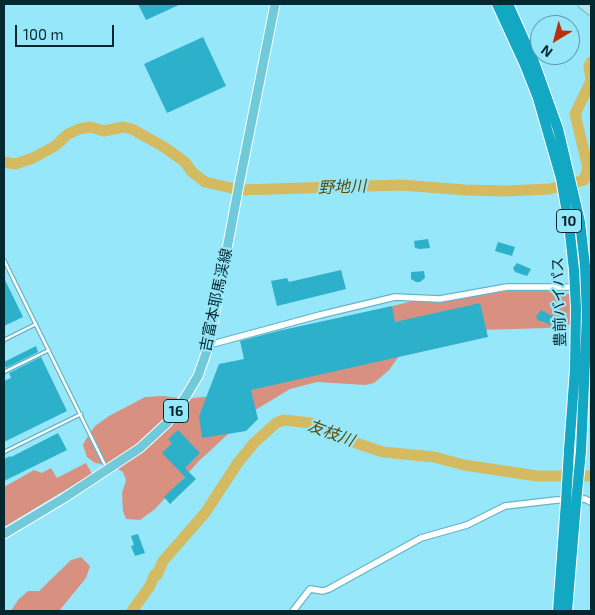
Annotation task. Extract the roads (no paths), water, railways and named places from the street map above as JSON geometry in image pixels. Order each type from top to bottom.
[{"type":"highway","name":"豊前バイパス","points":[[496,4],[525,65],[549,134],[561,178],[569,224],[584,287],[569,450],[571,503],[567,611]]},
{"type":"highway","name":"豊前バイパス","points":[[508,4],[534,62],[558,129],[580,222],[586,363],[581,452],[571,503],[558,611]]},
{"type":"main road","name":"吉富本耶馬渓線","points":[[4,534],[64,498],[140,448],[167,423],[198,376],[210,345],[234,209],[275,4]]},
{"type":"main road","points":[[582,4],[591,11]]},
{"type":"street","points":[[210,345],[395,297],[440,299],[507,287],[584,287]]},
{"type":"street","points":[[293,611],[310,590],[323,591],[329,589],[421,538],[467,525],[506,506],[557,500],[584,499],[591,502]]},
{"type":"lane","points":[[4,260],[108,470]]},
{"type":"lane","points":[[4,340],[36,324]]},
{"type":"lane","points":[[4,372],[49,350]]},
{"type":"lane","points":[[4,452],[80,414]]},
{"type":"waterway","name":"野地川","points":[[4,162],[15,164],[33,158],[55,146],[68,134],[79,129],[90,127],[104,131],[123,127],[132,129],[164,147],[185,162],[192,172],[205,182],[240,190],[401,185],[466,190],[549,189],[584,180],[588,168],[575,114],[591,81],[589,66],[591,62]]},
{"type":"waterway","name":"友枝川","points":[[132,611],[150,586],[155,574],[157,575],[163,561],[205,513],[237,464],[254,443],[276,423],[284,420],[311,423],[356,443],[383,452],[434,457],[464,465],[537,476],[591,476]]}]
